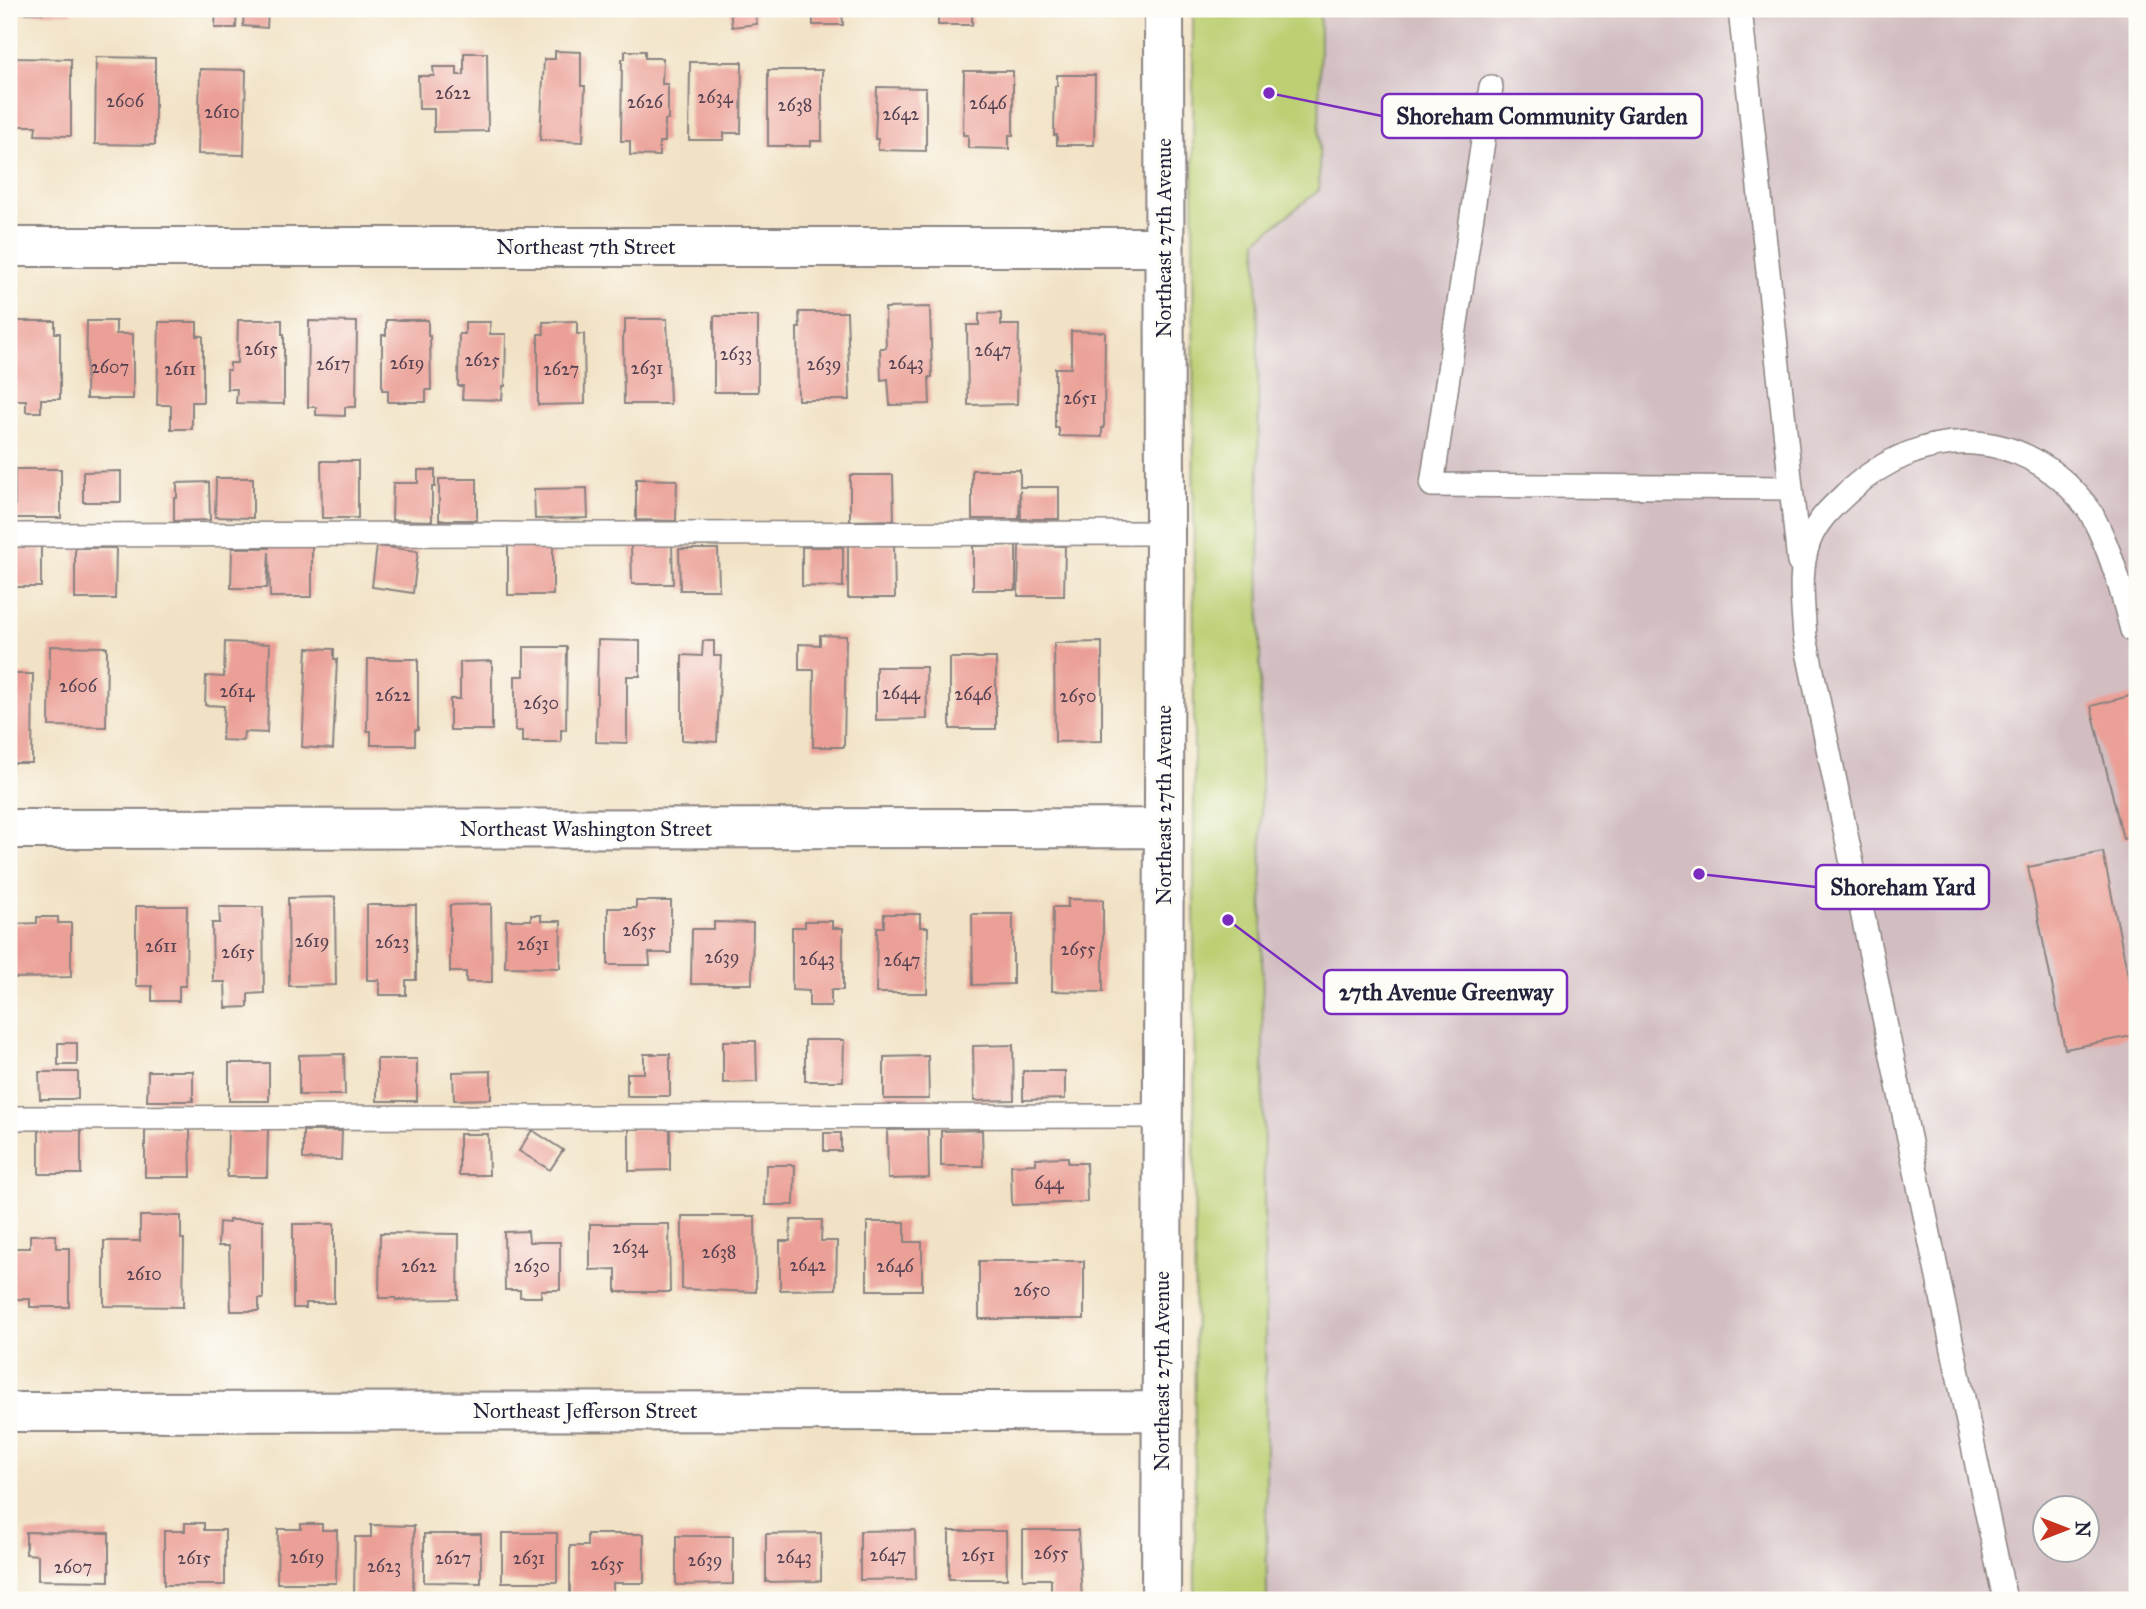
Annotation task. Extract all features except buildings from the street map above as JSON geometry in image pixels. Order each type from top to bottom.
[{"type":"street","name":"Northeast 27th Avenue","points":[[1161,1600],[1164,9]]},
{"type":"street","name":"Northeast 7th Street","points":[[9,247],[1164,247]]},
{"type":"street","name":"Northeast Washington Street","points":[[9,829],[1163,828]]},
{"type":"street","name":"Northeast Jefferson Street","points":[[9,1412],[1162,1411]]},
{"type":"lane","points":[[1740,9],[1801,583],[1804,636],[2004,1600]]},
{"type":"lane","points":[[1491,87],[1432,485],[1791,488]]},
{"type":"lane","points":[[1801,583],[1809,542],[1822,516],[1866,476],[1908,454],[1948,442],[1989,443],[2025,454],[2056,473],[2088,507],[2112,557],[2132,630]]},
{"type":"lane","points":[[9,535],[1165,533]]},
{"type":"lane","points":[[9,1118],[1163,1116]]},
{"type":"shaded area","points":[[1320,9],[2137,9],[2137,1600],[1267,1600],[1257,240],[1319,190]]},
{"type":"green space","points":[[1193,9],[1320,9],[1319,190],[1257,240],[1267,1600],[1195,1600]]},
{"type":"place","name":"Shoreham Community Garden","points":[[1269,93]]},
{"type":"place","name":"Shoreham Yard","points":[[1699,874]]},
{"type":"place","name":"27th Avenue Greenway","points":[[1228,920]]}]
